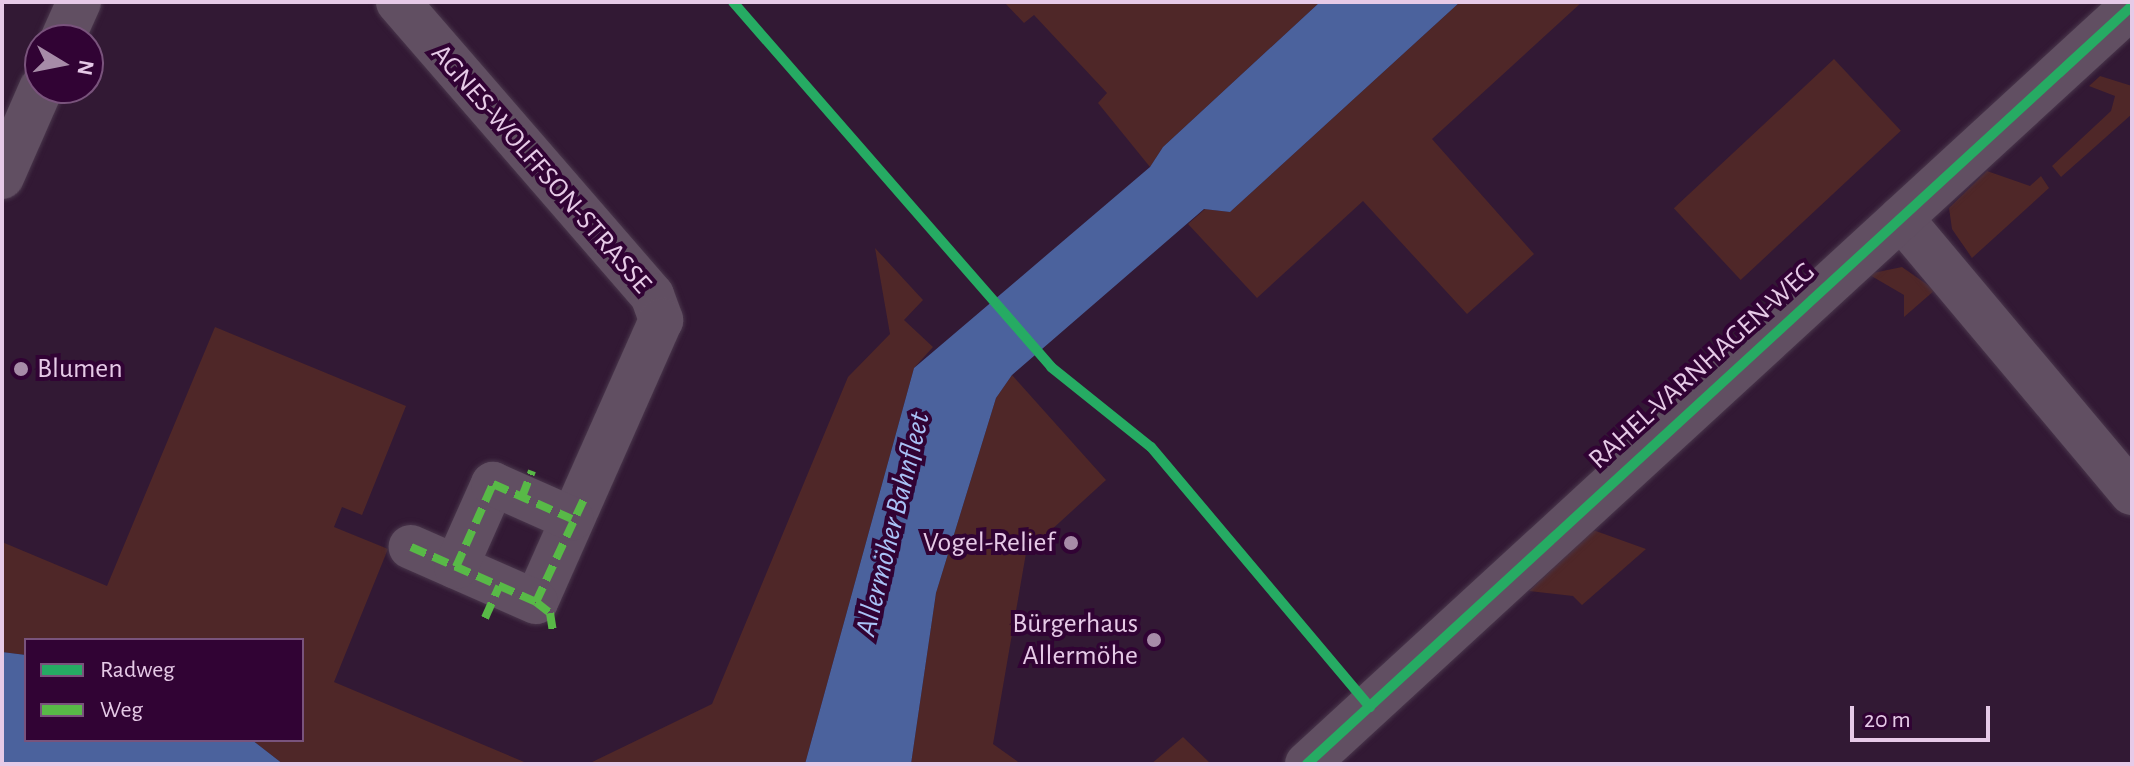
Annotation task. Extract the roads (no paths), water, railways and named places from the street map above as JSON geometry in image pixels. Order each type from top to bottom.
[{"type":"street","points":[[69,24],[79,2]]},
{"type":"street","name":"AGNES-WOLFFSON-STRASSE","points":[[398,2],[652,295],[661,320],[572,519],[518,610],[456,567],[411,547]]},
{"type":"street","name":"RAHEL-VARNHAGEN-WEG","points":[[1307,764],[2132,6]]},
{"type":"street","points":[[2,177],[34,104]]},
{"type":"street","points":[[1901,218],[2132,493]]},
{"type":"street","points":[[456,567],[493,484],[527,484],[572,519]]},
{"type":"water","name":"Allermöher Bahnfleet","points":[[1320,2],[1460,2],[1230,212],[1204,209],[1012,375],[996,398],[936,593],[911,764],[805,764],[914,368],[1150,167],[1163,147]]},
{"type":"water","points":[[2,652],[24,655],[24,742],[255,742],[283,764],[2,764]]},
{"type":"place","name":"Blumen","points":[[21,369]]},
{"type":"place","name":"Vogel-Relief","points":[[1071,543]]},
{"type":"place","name":"Bürgerhaus Allermöhe","points":[[1154,640]]}]
